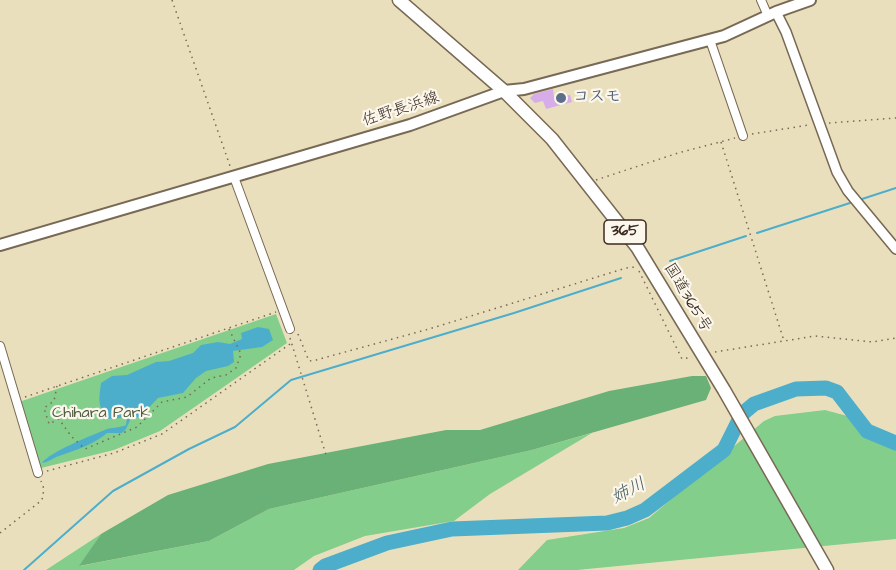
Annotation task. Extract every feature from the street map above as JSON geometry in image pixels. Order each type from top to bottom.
[{"type":"highway","name":"国道365号","points":[[399,0],[504,92],[552,139],[637,247],[724,390],[826,570]]},
{"type":"main road","name":"佐野長浜線","points":[[0,245],[410,125],[504,92],[524,89],[724,36],[810,0]]},
{"type":"street","points":[[761,0],[786,32],[837,172],[860,207],[896,249]]},
{"type":"street","points":[[710,40],[743,136]]},
{"type":"street","points":[[234,177],[290,329]]},
{"type":"street","points":[[0,346],[38,473]]},
{"type":"path","points":[[172,0],[234,177]]},
{"type":"path","points":[[721,141],[784,341]]},
{"type":"path","points":[[326,454],[291,344],[290,329],[295,326],[309,361],[316,360],[429,329],[626,268],[637,267],[682,359],[693,357]]},
{"type":"path","points":[[16,400],[282,310]]},
{"type":"path","points":[[57,386],[54,401],[44,408],[49,424],[59,419],[71,436],[85,449],[137,427],[162,402],[187,397],[211,378],[226,375],[236,368],[241,354],[228,327]]},
{"type":"path","points":[[716,352],[815,336],[873,342],[896,338]]},
{"type":"path","points":[[0,533],[42,500],[44,489],[38,473],[114,453],[162,434],[291,344]]},
{"type":"green space","name":"Chihara Park","points":[[276,314],[287,343],[160,431],[114,450],[41,468],[19,402]]},
{"type":"green space","points":[[692,376],[706,376],[711,388],[706,400],[532,450],[269,509],[209,541],[79,566],[101,534],[168,495],[268,464],[446,430],[480,430],[609,391]]},
{"type":"green space","points":[[825,410],[851,417],[869,438],[896,449],[896,539],[577,570],[518,570],[547,540],[624,528],[649,518],[764,421],[775,416]]},
{"type":"green space","points":[[592,433],[490,494],[454,521],[365,536],[314,556],[294,570],[46,570],[101,534],[80,566],[209,541],[269,509],[532,450]]},
{"type":"water","points":[[258,327],[269,329],[273,340],[262,347],[233,351],[234,362],[228,366],[206,371],[196,378],[183,393],[158,398],[140,417],[131,418],[122,433],[107,433],[84,447],[42,463],[72,444],[107,429],[126,425],[127,417],[123,415],[121,418],[108,419],[100,406],[101,383],[112,376],[127,375],[156,362],[169,361],[193,353],[201,345],[218,342],[230,344],[242,339],[241,333]]},
{"type":"building","name":"コスモ","points":[[553,89],[554,97],[570,95],[572,102],[546,109],[543,101],[535,103],[530,98],[534,94]]},
{"type":"waterway","points":[[859,200],[896,188]]},
{"type":"waterway","points":[[757,233],[853,202]]},
{"type":"waterway","points":[[670,261],[746,236]]},
{"type":"waterway","points":[[24,570],[113,491],[189,449],[235,427],[291,380],[514,313],[621,278]]},
{"type":"waterway","name":"姉川","points":[[320,570],[325,566],[387,543],[452,529],[607,523],[627,518],[645,510],[724,450],[742,414],[754,404],[796,389],[826,388],[837,392],[867,431],[896,443]]},
{"type":"place","name":"コスモ","points":[[561,98]]}]
